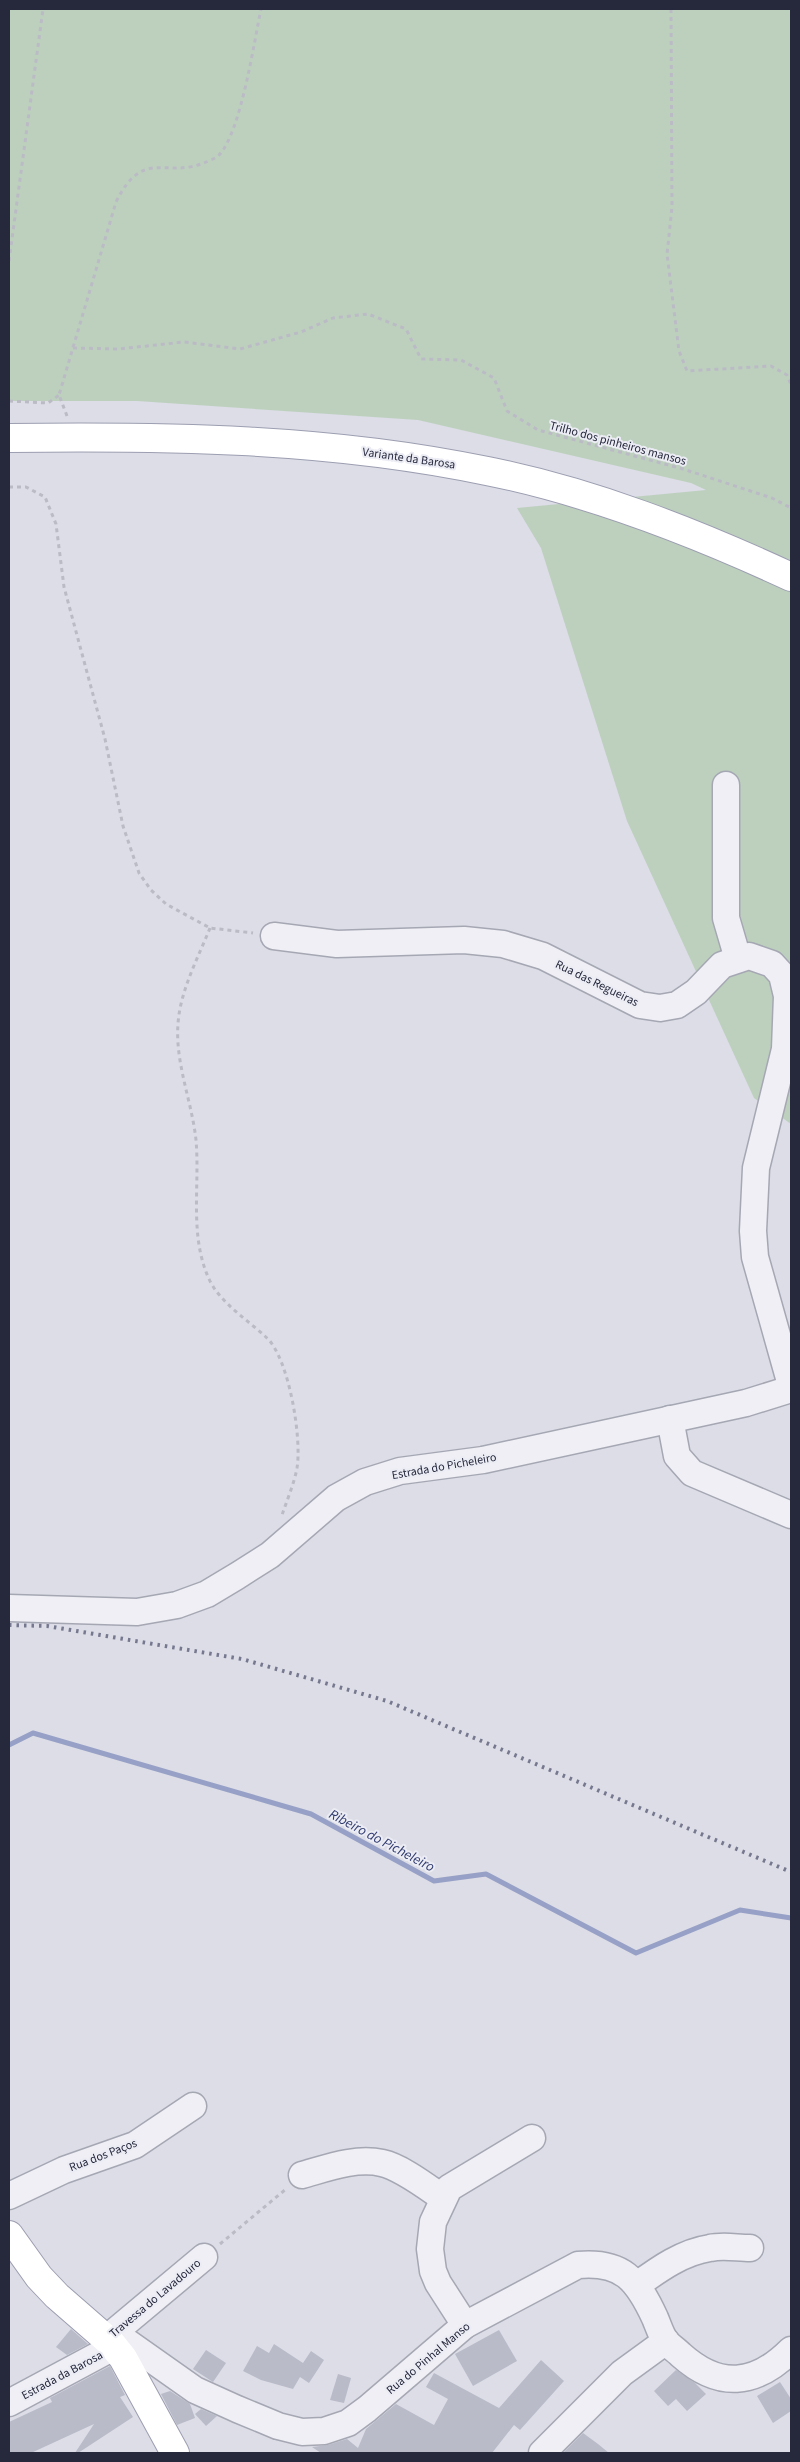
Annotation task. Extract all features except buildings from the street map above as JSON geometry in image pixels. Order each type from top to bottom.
[{"type":"main road","name":"Variante da Barosa","points":[[9,438],[163,437],[238,440],[323,446],[442,462],[535,483],[654,519],[723,546],[791,577]]},
{"type":"main road","points":[[9,2235],[39,2277],[57,2296],[110,2343],[140,2386],[175,2453]]},
{"type":"street","points":[[726,785],[726,918],[738,960]]},
{"type":"street","name":"Rua das Regueiras","points":[[274,936],[337,944],[464,940],[503,944],[543,956],[640,1005],[660,1008],[677,1005],[696,992],[722,965],[749,956],[772,964],[782,976],[787,996],[785,1049],[756,1168],[753,1231],[755,1257],[791,1385]]},
{"type":"street","name":"Estrada do Picheleiro","points":[[9,1608],[137,1612],[177,1605],[207,1594],[246,1571],[270,1555],[336,1498],[365,1482],[400,1471],[483,1460],[746,1403],[791,1389]]},
{"type":"street","points":[[670,1419],[677,1456],[692,1472],[791,1515]]},
{"type":"street","name":"Rua dos Paços","points":[[9,2196],[64,2170],[134,2145],[193,2106]]},
{"type":"street","points":[[465,2325],[438,2283],[433,2271],[430,2249],[431,2233],[443,2198],[449,2188],[532,2138]]},
{"type":"street","points":[[302,2175],[338,2165],[367,2160],[384,2163],[443,2198]]},
{"type":"street","points":[[637,2284],[666,2265],[690,2253],[712,2247],[750,2248]]},
{"type":"street","name":"Travessa do Lavadouro","points":[[110,2343],[204,2257]]},
{"type":"street","name":"Rua do Pinhal Manso","points":[[110,2343],[127,2342],[195,2390],[278,2426],[302,2432],[324,2431],[348,2423],[465,2325],[578,2265],[598,2263],[623,2272],[637,2284],[666,2341],[692,2365],[709,2376],[727,2378],[751,2377],[769,2368],[791,2350]]},
{"type":"street","points":[[542,2453],[622,2373],[666,2341]]},
{"type":"street","name":"Estrada da Barosa","points":[[9,2403],[110,2343]]},
{"type":"path","points":[[9,261],[44,9]]},
{"type":"path","points":[[9,401],[48,403],[59,395],[116,202],[125,183],[136,173],[158,167],[195,166],[219,156],[237,122],[261,9]]},
{"type":"path","points":[[671,9],[672,207],[667,254],[679,351],[687,371],[770,366],[787,376],[791,384]]},
{"type":"path","name":"Trilho dos pinheiros mansos","points":[[73,348],[118,349],[184,342],[240,349],[301,332],[333,318],[368,314],[406,329],[421,359],[461,360],[494,378],[507,411],[538,430],[683,469],[772,498],[791,508]]},
{"type":"path","points":[[9,487],[26,487],[45,497],[56,524],[64,587],[105,739],[124,826],[139,874],[150,890],[166,904],[210,928],[274,936]]},
{"type":"path","points":[[210,928],[182,998],[178,1024],[179,1047],[196,1140],[196,1203],[200,1257],[210,1281],[223,1298],[269,1340],[279,1358],[292,1398],[298,1431],[297,1468],[280,1520]]},
{"type":"path","points":[[204,2257],[302,2175]]},
{"type":"green space","points":[[9,9],[791,9],[791,1124],[754,1098],[627,821],[541,548],[517,508],[706,490],[691,483],[418,420],[137,401],[9,401]]},
{"type":"waterway","name":"Ribeiro do Picheleiro","points":[[9,1745],[33,1733],[311,1814],[434,1881],[486,1874],[636,1953],[740,1910],[791,1918]]},
{"type":"railway","points":[[9,1625],[47,1626],[242,1659],[387,1701],[791,1872]]}]
